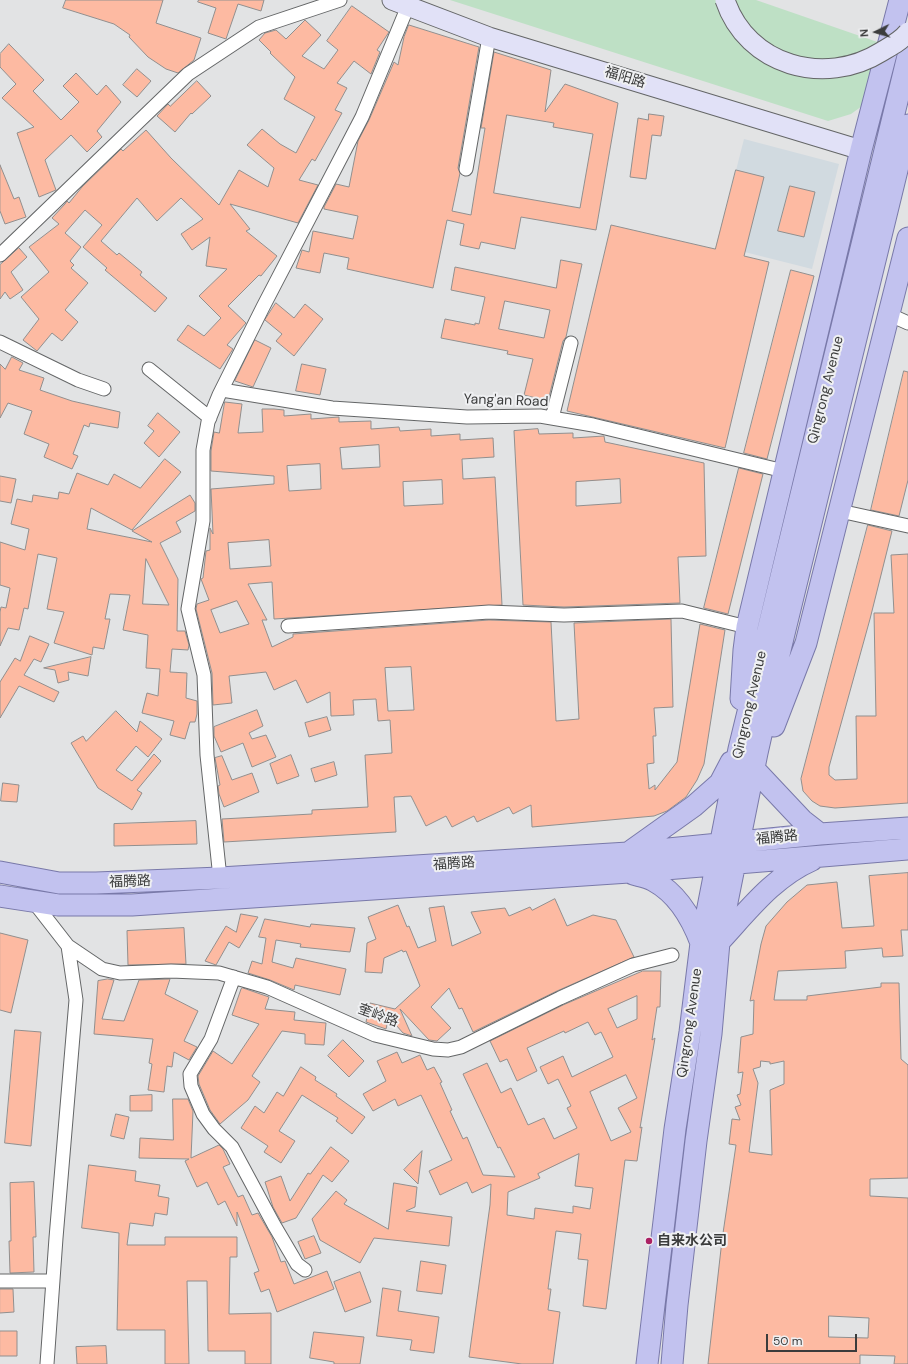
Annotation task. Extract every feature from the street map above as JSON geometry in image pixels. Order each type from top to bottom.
[{"type":"main road","points":[[820,834],[802,820],[750,757],[744,650],[747,627],[861,150],[900,35],[900,0]]},
{"type":"main road","name":"Qingrong Avenue","points":[[647,1364],[674,1136],[690,1032],[710,942],[729,843],[750,757],[773,643],[908,56]]},
{"type":"main road","name":"Qingrong Avenue","points":[[773,643],[908,125]]},
{"type":"main road","points":[[820,856],[794,868],[710,942],[694,923],[678,900],[629,862],[768,741],[806,643],[908,238]]},
{"type":"main road","name":"福腾路","points":[[0,896],[58,905],[132,905],[629,862],[729,843],[820,834],[908,828]]},
{"type":"main road","name":"福腾路","points":[[0,872],[59,883],[96,883],[629,862],[725,864],[908,849]]},
{"type":"main road","name":"Qingrong Avenue","points":[[672,1364],[692,1180],[711,1034],[710,942]]},
{"type":"street","points":[[0,255],[188,74],[259,27],[340,0]]},
{"type":"street","points":[[725,0],[732,17],[753,44],[764,53],[796,66],[830,69],[857,64],[871,59],[898,42],[900,35]]},
{"type":"street","points":[[220,878],[207,755],[204,675],[188,609],[203,521],[203,450],[210,418],[222,390],[362,117],[400,3]]},
{"type":"street","name":"福阳路","points":[[400,3],[489,37],[861,150]]},
{"type":"street","points":[[466,169],[489,37]]},
{"type":"street","points":[[888,314],[908,323]]},
{"type":"street","points":[[0,342],[78,380],[104,389]]},
{"type":"street","points":[[552,418],[571,343]]},
{"type":"street","points":[[149,369],[210,418]]},
{"type":"street","name":"Yang'an Road","points":[[222,390],[332,408],[467,417],[540,416],[593,425],[784,471]]},
{"type":"street","points":[[840,511],[908,526]]},
{"type":"street","points":[[288,626],[489,612],[564,615],[682,611],[747,627]]},
{"type":"street","points":[[33,901],[68,946],[76,1000],[47,1364]]},
{"type":"street","name":"奎岭路","points":[[68,946],[102,969],[120,973],[171,971],[219,973],[234,977],[267,987],[375,1035],[433,1049],[448,1050],[461,1047],[560,998],[633,965],[672,955]]},
{"type":"street","points":[[234,977],[210,1039],[190,1074],[191,1086],[203,1114],[214,1130],[232,1147],[274,1225],[298,1264],[304,1270]]},
{"type":"street","points":[[0,1281],[53,1281]]},
{"type":"shaded area","points":[[744,139],[839,164],[812,269],[717,245]]},
{"type":"green space","points":[[450,0],[756,0],[886,45],[869,101],[851,114],[828,121]]},
{"type":"building","points":[[66,0],[163,0],[156,23],[201,38],[194,60],[178,73],[166,69],[148,57],[129,37],[130,35],[114,24],[63,8]]},
{"type":"building","points":[[199,0],[264,0],[261,11],[238,4],[226,39],[208,33],[216,8],[198,2]]},
{"type":"building","points":[[352,6],[389,32],[377,50],[380,52],[371,74],[354,61],[337,83],[347,88],[335,110],[342,113],[315,161],[312,159],[299,180],[318,185],[298,223],[230,204],[250,229],[246,231],[277,256],[261,276],[259,275],[228,306],[246,323],[227,345],[233,349],[220,369],[177,340],[188,325],[204,336],[221,318],[199,296],[227,269],[206,266],[210,237],[192,250],[181,234],[203,219],[181,198],[157,221],[137,198],[101,241],[117,255],[119,253],[142,272],[140,275],[167,298],[155,312],[105,270],[107,268],[83,247],[102,225],[85,210],[65,233],[81,247],[70,261],[74,265],[71,268],[88,283],[65,310],[78,322],[62,341],[52,333],[37,351],[23,340],[39,319],[21,297],[49,272],[29,247],[59,224],[52,218],[67,201],[69,203],[82,187],[121,149],[123,151],[146,130],[171,158],[219,205],[239,170],[268,187],[274,168],[247,145],[262,129],[280,144],[296,153],[315,117],[284,99],[295,77],[259,40],[265,33],[276,30],[286,39],[305,20],[321,35],[302,56],[324,69],[338,50],[327,41]]},
{"type":"building","points":[[409,25],[479,47],[458,168],[460,173],[452,211],[471,215],[485,128],[481,128],[494,52],[551,70],[545,112],[565,84],[618,103],[596,230],[521,217],[515,249],[481,242],[479,249],[460,245],[464,224],[447,220],[433,288],[347,269],[349,258],[324,253],[320,273],[296,268],[302,250],[309,252],[313,231],[353,239],[358,216],[324,209],[324,207],[336,184],[349,187],[358,141],[369,120],[394,62],[398,65],[404,37]],"holes":[[[507,115],[554,123],[553,127],[593,134],[580,208],[494,193]]]},
{"type":"building","points":[[9,44],[44,80],[33,91],[61,120],[79,102],[63,86],[76,73],[97,95],[106,85],[121,102],[97,131],[102,137],[87,152],[71,135],[45,160],[56,190],[39,197],[17,133],[34,127],[2,98],[16,84],[0,67],[0,54]]},
{"type":"building","points":[[137,69],[151,81],[137,97],[123,85]]},
{"type":"building","points":[[197,81],[211,96],[192,114],[191,113],[175,132],[157,116],[168,104],[170,106]]},
{"type":"building","points":[[649,114],[664,116],[661,136],[652,135],[646,179],[630,177],[638,118],[648,120]]},
{"type":"building","points":[[0,165],[14,199],[19,197],[26,217],[5,224],[0,211]]},
{"type":"building","points":[[736,170],[764,177],[744,256],[769,262],[725,448],[567,411],[611,225],[715,249]]},
{"type":"building","points":[[790,186],[815,192],[804,237],[778,231]]},
{"type":"building","points":[[19,248],[27,257],[11,272],[23,290],[10,299],[5,292],[0,299],[0,265]]},
{"type":"building","points":[[561,260],[582,264],[566,337],[563,341],[548,401],[524,395],[533,359],[507,354],[508,351],[441,338],[445,319],[475,325],[475,323],[479,324],[485,297],[451,290],[455,267],[556,288]],"holes":[[[505,301],[550,310],[544,338],[499,329]]]},
{"type":"building","points":[[791,270],[814,276],[767,459],[744,453]]},
{"type":"building","points":[[276,303],[294,318],[305,304],[323,319],[294,356],[276,341],[282,334],[265,320]]},
{"type":"building","points":[[255,340],[271,348],[253,387],[235,381]]},
{"type":"building","points":[[12,357],[23,363],[19,370],[44,378],[40,390],[72,401],[120,412],[118,428],[90,423],[89,427],[84,425],[73,454],[78,456],[72,469],[44,457],[49,444],[24,434],[32,411],[8,403],[0,418],[0,364],[5,369]]},
{"type":"building","points":[[302,364],[326,369],[320,395],[296,391]]},
{"type":"building","points":[[904,371],[908,372],[908,480],[899,516],[871,510]]},
{"type":"building","points":[[225,402],[242,404],[238,433],[263,432],[262,409],[274,409],[284,410],[284,416],[311,414],[311,419],[339,417],[339,422],[371,421],[371,429],[399,427],[400,431],[431,429],[431,436],[460,434],[460,440],[493,438],[494,457],[462,459],[463,479],[495,477],[502,605],[274,619],[272,582],[248,584],[267,620],[262,620],[272,647],[293,637],[293,634],[489,620],[551,622],[556,721],[579,719],[574,623],[671,619],[673,707],[654,708],[656,736],[653,736],[654,763],[647,764],[649,789],[655,785],[655,790],[677,762],[700,624],[725,630],[704,764],[697,780],[686,797],[667,811],[654,816],[532,827],[531,805],[513,814],[509,807],[477,822],[474,816],[452,827],[446,816],[426,826],[411,796],[394,797],[396,832],[224,842],[222,819],[312,814],[312,810],[368,807],[365,755],[392,753],[390,720],[378,721],[376,699],[353,700],[354,715],[331,716],[330,692],[307,703],[296,680],[274,690],[266,672],[229,676],[232,703],[213,705],[212,673],[196,609],[197,604],[209,600],[201,579],[203,578],[206,551],[210,550],[210,528],[213,534],[211,489],[274,484],[274,476],[211,471],[211,451],[214,432],[219,433]],"holes":[[[379,445],[380,467],[342,469],[340,448]],[[320,464],[321,489],[289,491],[287,466]],[[442,480],[443,504],[404,506],[403,482]],[[269,540],[271,566],[230,569],[228,543]],[[237,601],[249,624],[220,633],[211,610]],[[411,667],[414,710],[388,711],[385,668]]]},
{"type":"building","points":[[158,413],[180,432],[159,457],[144,443],[154,431],[148,426]]},
{"type":"building","points":[[538,429],[539,434],[573,433],[573,438],[604,436],[605,442],[704,463],[706,556],[678,557],[680,603],[564,607],[523,605],[514,431]],"holes":[[[620,479],[621,503],[576,506],[576,482]]]},
{"type":"building","points":[[165,459],[181,472],[132,530],[91,508],[87,529],[152,542],[132,531],[190,495],[195,503],[195,511],[176,522],[181,532],[160,543],[178,579],[177,631],[185,631],[189,645],[188,650],[172,649],[170,672],[187,673],[186,698],[197,701],[197,714],[195,722],[190,722],[185,739],[170,735],[174,721],[142,713],[147,693],[158,696],[160,669],[146,668],[148,635],[123,630],[130,595],[110,594],[105,619],[110,619],[104,649],[93,647],[92,655],[54,643],[64,612],[47,609],[57,558],[38,554],[28,609],[24,608],[19,630],[8,628],[0,646],[0,612],[1,607],[6,608],[10,588],[0,585],[0,542],[25,550],[29,529],[11,524],[17,499],[32,502],[33,495],[58,499],[59,492],[69,494],[77,473],[108,485],[114,474],[140,488]],"holes":[[[146,559],[169,605],[143,604]]]},
{"type":"building","points":[[739,468],[763,474],[728,614],[704,608]]},
{"type":"building","points":[[0,476],[16,479],[11,503],[0,501]]},
{"type":"building","points":[[868,525],[892,531],[870,619],[829,767],[829,775],[835,780],[857,779],[856,716],[876,716],[874,613],[894,613],[891,555],[908,554],[908,803],[835,808],[820,806],[812,801],[803,791],[801,779]]},
{"type":"building","points":[[30,636],[49,644],[41,662],[34,659],[24,675],[59,692],[54,702],[19,686],[0,718],[0,682],[15,658],[20,661]]},
{"type":"building","points":[[91,657],[88,676],[68,672],[69,680],[58,683],[55,670],[44,668]]},
{"type":"building","points":[[257,710],[263,726],[249,733],[252,739],[266,735],[276,757],[252,767],[243,743],[221,752],[214,736],[214,727]]},
{"type":"building","points":[[116,711],[137,732],[140,721],[162,739],[148,757],[136,746],[116,770],[132,781],[154,754],[161,761],[137,790],[142,793],[132,810],[98,788],[71,743],[83,736],[86,741]]},
{"type":"building","points":[[327,717],[331,730],[309,737],[305,723]]},
{"type":"building","points":[[291,755],[299,776],[277,784],[270,764]]},
{"type":"building","points":[[222,756],[232,780],[252,773],[259,792],[224,807],[219,794],[218,786],[220,785],[215,758]]},
{"type":"building","points":[[334,762],[337,775],[315,782],[311,769]]},
{"type":"building","points":[[3,783],[19,785],[17,802],[1,801]]},
{"type":"building","points":[[196,821],[197,844],[114,846],[114,824]]},
{"type":"building","points":[[908,873],[908,930],[901,930],[903,956],[883,957],[882,948],[845,951],[846,968],[778,971],[774,1000],[807,1000],[807,996],[881,987],[881,983],[899,983],[901,1059],[908,1065],[908,1178],[870,1179],[870,1196],[908,1198],[908,1364],[894,1364],[895,1356],[860,1355],[860,1364],[708,1364],[722,1240],[736,1145],[729,1144],[732,1119],[740,1120],[735,1107],[741,1105],[737,1095],[740,1094],[743,1072],[738,1073],[741,1037],[753,1034],[754,1000],[750,1001],[766,926],[787,902],[807,885],[837,882],[842,928],[874,926],[869,876]],"holes":[[[761,1061],[770,1062],[770,1064],[784,1061],[784,1084],[770,1090],[772,1155],[749,1152],[758,1083],[753,1069],[760,1067]],[[829,1316],[869,1318],[868,1338],[829,1337]]]},
{"type":"building","points":[[555,899],[567,926],[593,915],[616,920],[634,957],[557,991],[473,1032],[462,1008],[459,1009],[449,988],[431,1007],[451,1028],[437,1041],[429,1040],[400,1009],[412,1036],[403,1033],[389,1017],[386,1029],[366,1022],[370,1003],[395,1009],[420,986],[406,951],[403,952],[402,950],[384,958],[382,973],[365,972],[367,943],[376,939],[368,917],[398,905],[418,948],[436,941],[429,908],[444,906],[452,946],[481,933],[471,912],[505,908],[509,916],[530,907],[532,910]]},
{"type":"building","points":[[241,914],[258,917],[239,948],[229,942],[216,965],[205,961],[226,926],[236,932]]},
{"type":"building","points":[[265,919],[310,927],[311,924],[355,928],[350,952],[300,947],[301,944],[276,940],[272,962],[293,968],[296,958],[346,969],[340,995],[295,985],[294,990],[248,973],[252,961],[262,964],[266,938],[259,937]]},
{"type":"building","points":[[184,928],[186,964],[128,965],[127,931]]},
{"type":"building","points":[[0,933],[28,940],[11,1013],[0,1010]]},
{"type":"building","points":[[643,971],[661,971],[660,1007],[657,1007],[652,1040],[655,1038],[640,1128],[642,1127],[637,1161],[625,1160],[606,1309],[583,1306],[588,1260],[578,1259],[581,1234],[556,1231],[548,1289],[551,1289],[548,1310],[560,1312],[553,1364],[522,1364],[469,1357],[490,1205],[491,1184],[472,1193],[467,1182],[440,1195],[429,1171],[452,1160],[421,1095],[398,1106],[395,1099],[373,1111],[363,1094],[386,1081],[377,1061],[397,1052],[402,1063],[420,1055],[427,1070],[434,1067],[442,1082],[440,1083],[452,1110],[450,1111],[463,1139],[467,1137],[483,1175],[515,1177],[500,1147],[498,1148],[463,1074],[487,1063],[501,1093],[511,1088],[528,1125],[544,1118],[554,1139],[577,1128],[567,1108],[571,1106],[558,1079],[548,1084],[540,1067],[563,1056],[572,1077],[613,1057],[601,1032],[595,1035],[588,1022],[527,1048],[537,1071],[517,1081],[507,1059],[500,1062],[490,1041],[563,1005]],"holes":[[[637,996],[637,1019],[617,1028],[608,1009]],[[626,1075],[637,1098],[618,1108],[631,1132],[611,1141],[590,1092]],[[579,1154],[575,1186],[593,1188],[590,1209],[573,1206],[573,1213],[535,1208],[534,1219],[507,1215],[508,1192],[540,1178],[538,1174]]]},
{"type":"building","points":[[108,979],[114,980],[102,1019],[124,1021],[139,980],[170,979],[165,994],[198,1011],[184,1041],[197,1047],[189,1060],[174,1052],[172,1067],[167,1066],[164,1092],[148,1090],[152,1064],[149,1063],[153,1039],[94,1034],[98,981]]},
{"type":"building","points":[[243,988],[269,997],[265,1009],[295,1012],[294,1020],[326,1023],[324,1045],[305,1044],[305,1034],[282,1031],[252,1076],[260,1082],[248,1100],[220,1124],[210,1110],[199,1084],[198,1076],[213,1051],[232,1064],[259,1024],[232,1015],[241,989]]},
{"type":"building","points":[[15,1030],[41,1032],[31,1146],[5,1143]]},
{"type":"building","points":[[343,1040],[364,1061],[349,1077],[328,1056]]},
{"type":"building","points":[[301,1067],[316,1077],[315,1080],[337,1094],[336,1096],[365,1117],[352,1134],[336,1121],[338,1118],[302,1095],[279,1131],[295,1141],[281,1163],[264,1152],[268,1146],[241,1128],[255,1106],[264,1113],[277,1092],[283,1096]]},
{"type":"building","points":[[152,1095],[152,1111],[130,1111],[130,1096]]},
{"type":"building","points":[[173,1099],[188,1099],[193,1111],[191,1158],[219,1145],[223,1149],[230,1164],[223,1167],[238,1197],[243,1195],[252,1215],[258,1213],[272,1237],[281,1262],[285,1261],[294,1284],[327,1271],[334,1289],[277,1312],[269,1289],[261,1292],[254,1273],[259,1271],[237,1212],[237,1226],[225,1201],[218,1205],[207,1182],[197,1187],[185,1161],[189,1159],[139,1158],[140,1138],[173,1140]]},
{"type":"building","points":[[116,1114],[129,1117],[124,1139],[111,1136]]},
{"type":"building","points":[[331,1147],[349,1161],[332,1182],[323,1175],[296,1218],[282,1223],[273,1207],[265,1182],[281,1176],[290,1201],[308,1173],[310,1174]]},
{"type":"building","points":[[422,1151],[418,1184],[404,1170]]},
{"type":"building","points":[[89,1165],[136,1171],[135,1181],[160,1185],[158,1196],[169,1198],[167,1215],[155,1213],[153,1226],[130,1223],[127,1245],[165,1245],[165,1237],[237,1237],[237,1257],[230,1257],[229,1314],[271,1313],[271,1364],[245,1364],[245,1351],[208,1351],[207,1281],[187,1281],[189,1364],[165,1364],[165,1330],[117,1330],[119,1233],[82,1228]]},
{"type":"building","points":[[34,1182],[36,1237],[33,1237],[34,1272],[10,1273],[10,1183]]},
{"type":"building","points":[[394,1183],[417,1187],[415,1207],[406,1211],[452,1217],[449,1246],[374,1238],[360,1263],[320,1240],[312,1219],[336,1191],[347,1200],[344,1204],[388,1229]]},
{"type":"building","points":[[314,1236],[321,1253],[305,1259],[298,1242]]},
{"type":"building","points":[[421,1261],[446,1265],[442,1294],[417,1291]]},
{"type":"building","points":[[360,1272],[371,1302],[345,1312],[334,1282]]},
{"type":"building","points":[[383,1288],[401,1291],[398,1311],[439,1317],[434,1353],[410,1350],[412,1340],[377,1336]]},
{"type":"building","points":[[0,1289],[13,1289],[14,1312],[0,1313]]},
{"type":"building","points":[[0,1331],[17,1331],[17,1356],[0,1356]]},
{"type":"building","points":[[314,1332],[364,1337],[360,1364],[334,1364],[334,1362],[310,1358]]},
{"type":"building","points":[[106,1346],[107,1364],[77,1364],[76,1347]]},
{"type":"place","name":"自来水公司","points":[[649,1241]]}]
